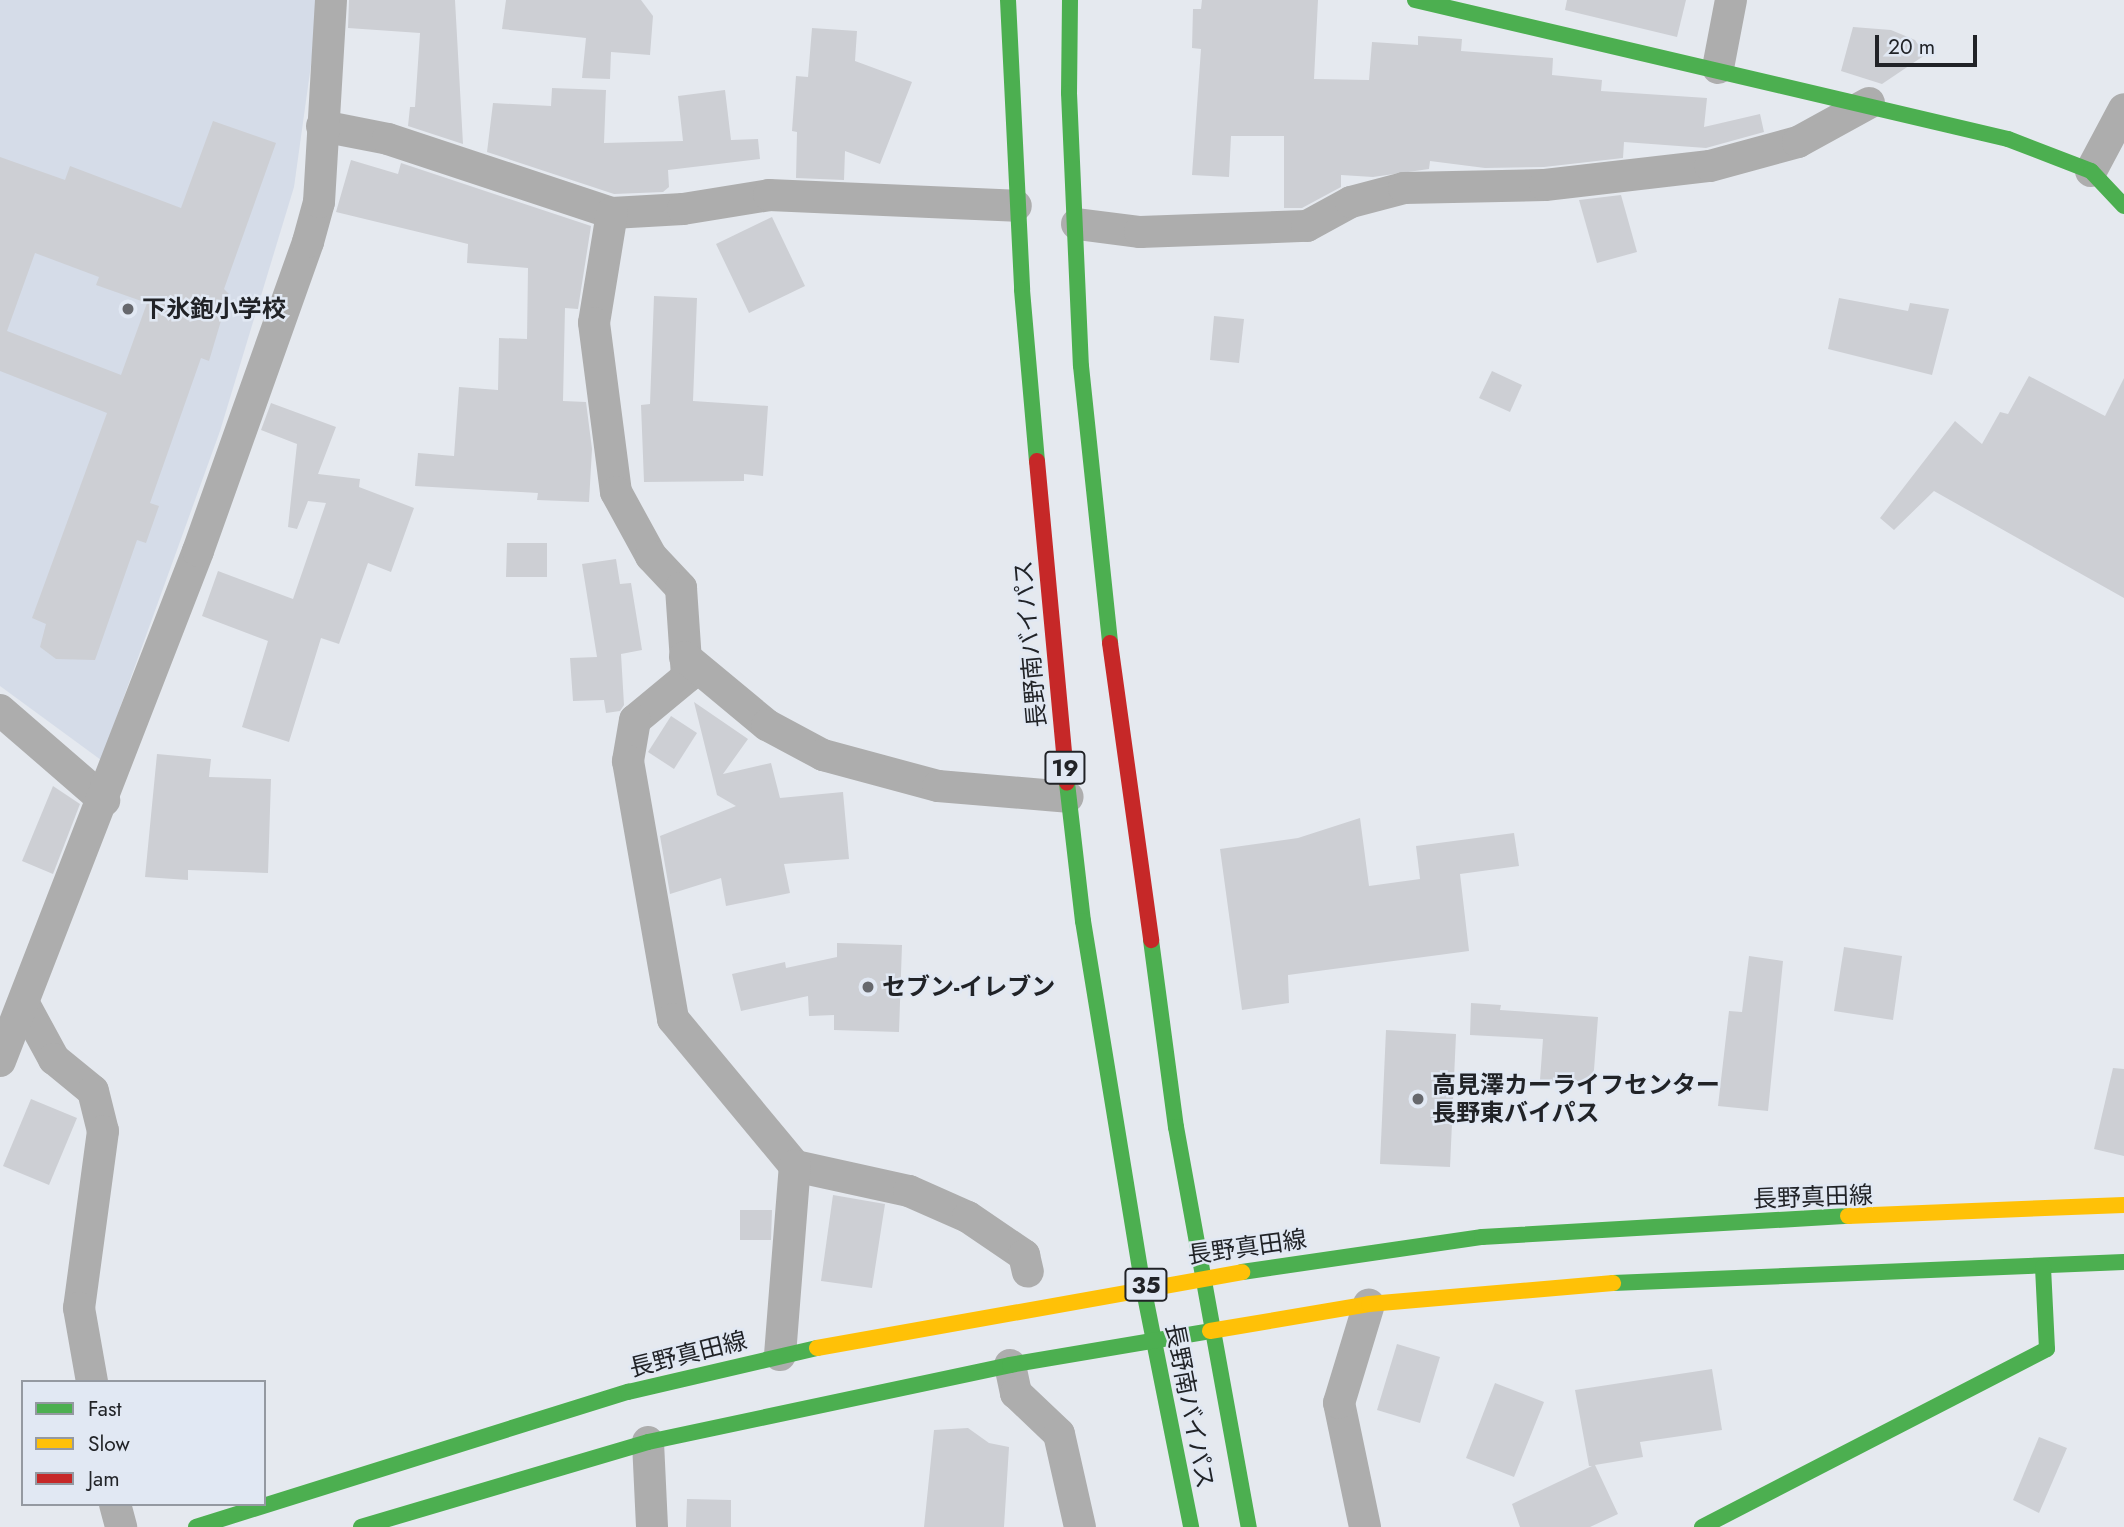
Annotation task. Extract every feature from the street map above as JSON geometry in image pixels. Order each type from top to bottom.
[{"type":"main road","name":"長野南バイパス","points":[[1008,0],[1016,206],[1068,797],[1083,921],[1143,1286],[1191,1527]]},
{"type":"main road","name":"長野南バイパス","points":[[1070,0],[1069,93],[1082,366],[1109,635],[1133,835],[1201,1277],[1249,1527]]},
{"type":"main road","points":[[1415,0],[1869,103],[2008,139],[2091,171],[2124,206]]},
{"type":"main road","name":"長野真田線","points":[[266,1505],[628,1392],[780,1354],[1143,1286],[1482,1237],[1633,1225],[2124,1205]]},
{"type":"main road","name":"35","points":[[360,1527],[648,1442],[1010,1365],[1155,1344],[1369,1304],[1613,1283],[2124,1262]]},
{"type":"main road","points":[[1702,1527],[2047,1349],[2043,1267]]},
{"type":"main road","name":"長野真田線","points":[[196,1527],[263,1506]]},
{"type":"street","points":[[0,1060],[104,800],[308,242],[319,202],[331,0]]},
{"type":"street","points":[[1718,68],[1731,0]]},
{"type":"street","points":[[1077,224],[1140,232],[1307,226],[1351,202],[1404,188],[1545,185],[1710,166],[1798,142],[1869,103]]},
{"type":"street","points":[[2091,171],[2124,109]]},
{"type":"street","points":[[322,126],[388,139],[612,213],[683,209],[769,195],[1016,206]]},
{"type":"street","points":[[612,213],[594,323],[602,405],[616,492],[651,555],[681,588],[687,677],[635,719],[628,761],[673,1019],[795,1166],[909,1191],[968,1217],[1024,1255],[1028,1272]]},
{"type":"street","points":[[685,657],[767,724],[823,755],[939,786],[1068,797]]},
{"type":"street","points":[[0,710],[104,800]]},
{"type":"street","points":[[24,1004],[54,1059],[93,1091],[103,1131],[79,1308],[92,1380]]},
{"type":"street","points":[[780,1354],[795,1166]]},
{"type":"street","points":[[1365,1527],[1339,1403],[1369,1304]]},
{"type":"street","points":[[1010,1365],[1016,1393],[1059,1434],[1080,1527]]},
{"type":"street","points":[[648,1442],[652,1527]]},
{"type":"street","points":[[115,1506],[121,1527]]},
{"type":"shaded area","name":"下氷鉋小学校","points":[[0,0],[320,0],[294,187],[220,431],[101,760],[0,686]]},
{"type":"building","points":[[349,0],[455,0],[463,144],[408,126],[410,107],[415,107],[420,33],[348,28]]},
{"type":"building","points":[[506,0],[641,0],[653,16],[650,55],[611,52],[610,79],[582,78],[586,38],[502,29]]},
{"type":"building","points":[[1202,0],[1318,0],[1314,79],[1369,80],[1372,42],[1418,45],[1418,36],[1462,39],[1461,51],[1553,58],[1552,75],[1602,80],[1601,91],[1707,98],[1704,127],[1760,114],[1764,132],[1706,148],[1624,142],[1623,158],[1544,167],[1485,168],[1430,161],[1429,169],[1373,177],[1341,175],[1341,187],[1302,208],[1284,208],[1284,136],[1231,136],[1229,177],[1192,175],[1201,49],[1192,48],[1193,9],[1201,9]]},
{"type":"building","points":[[1567,0],[1686,0],[1677,37],[1565,10]]},
{"type":"building","points":[[1853,27],[1891,30],[1915,40],[1925,55],[1882,84],[1841,71]]},
{"type":"building","points":[[812,28],[857,31],[855,61],[912,82],[880,164],[845,151],[844,180],[796,178],[797,132],[792,131],[796,76],[808,77]]},
{"type":"building","points":[[552,88],[606,90],[604,143],[683,141],[678,96],[725,90],[731,140],[758,139],[760,159],[668,170],[669,187],[663,192],[614,194],[487,152],[493,103],[551,106]]},
{"type":"building","points":[[213,121],[276,143],[224,289],[229,294],[209,361],[201,358],[150,503],[159,506],[146,543],[137,540],[95,660],[56,659],[40,647],[46,624],[32,618],[107,413],[0,371],[0,157],[65,180],[70,166],[181,208]],"holes":[[[35,253],[99,277],[96,285],[147,303],[121,375],[7,331]]]},
{"type":"building","points":[[351,160],[398,174],[401,163],[591,226],[578,309],[565,308],[563,401],[586,402],[592,449],[589,502],[537,500],[538,493],[415,486],[418,453],[454,456],[459,387],[498,390],[499,338],[527,339],[528,268],[467,263],[468,244],[336,212]]},
{"type":"building","points":[[1621,195],[1637,252],[1597,263],[1579,200]]},
{"type":"building","points":[[772,217],[805,286],[749,313],[716,244]]},
{"type":"building","points":[[654,296],[697,298],[693,401],[768,406],[763,476],[744,474],[744,481],[644,482],[641,405],[650,404]]},
{"type":"building","points":[[1839,298],[1908,311],[1910,303],[1949,309],[1932,375],[1828,349]]},
{"type":"building","points":[[1214,316],[1244,319],[1239,363],[1210,360]]},
{"type":"building","points":[[1492,371],[1522,385],[1510,412],[1479,398]]},
{"type":"building","points":[[2029,376],[2105,416],[2124,378],[2124,598],[1934,491],[1894,530],[1880,518],[1955,421],[1982,444],[2000,412],[2008,414]]},
{"type":"building","points":[[271,403],[336,427],[318,474],[360,479],[359,487],[414,508],[391,572],[368,563],[339,644],[321,638],[289,742],[242,727],[268,641],[202,616],[218,571],[293,599],[326,503],[308,501],[297,529],[288,527],[297,444],[261,430]]},
{"type":"building","points":[[507,543],[547,543],[547,577],[506,577]]},
{"type":"building","points":[[616,559],[620,584],[631,583],[642,650],[621,654],[624,705],[620,711],[606,713],[604,700],[573,701],[570,658],[597,657],[582,564]]},
{"type":"building","points":[[694,702],[748,739],[723,774],[771,763],[780,798],[843,792],[849,859],[784,864],[790,893],[726,906],[721,878],[670,894],[660,836],[736,806],[717,795]]},
{"type":"building","points":[[671,716],[697,733],[674,769],[648,752]]},
{"type":"building","points":[[157,754],[211,759],[209,777],[271,779],[268,873],[188,870],[188,880],[145,877]]},
{"type":"building","points":[[53,786],[80,804],[53,874],[22,861]]},
{"type":"building","points":[[1360,818],[1369,886],[1420,879],[1416,846],[1514,833],[1519,866],[1460,874],[1469,951],[1288,975],[1289,1003],[1242,1010],[1220,849],[1298,838]]},
{"type":"building","points":[[837,943],[902,945],[899,1032],[834,1030],[834,1015],[809,1016],[808,996],[741,1011],[732,974],[785,962],[786,968],[837,957]]},
{"type":"building","points":[[1844,947],[1902,956],[1893,1020],[1834,1011]]},
{"type":"building","points":[[1749,956],[1783,961],[1768,1111],[1718,1106],[1729,1011],[1742,1012]]},
{"type":"building","points":[[1471,1003],[1501,1005],[1500,1010],[1598,1017],[1593,1083],[1540,1080],[1543,1039],[1470,1035]]},
{"type":"building","name":"高見澤カーライフセンター 長野東バイパス","points":[[1386,1030],[1456,1034],[1450,1167],[1380,1164]]},
{"type":"building","points":[[2113,1068],[2124,1069],[2124,1156],[2094,1149]]},
{"type":"building","points":[[31,1099],[77,1118],[49,1185],[3,1166]]},
{"type":"building","points":[[833,1195],[885,1204],[872,1288],[821,1281]]},
{"type":"building","points":[[740,1210],[772,1210],[771,1240],[740,1240]]},
{"type":"building","points":[[1397,1344],[1440,1357],[1420,1423],[1377,1410]]},
{"type":"building","points":[[1712,1369],[1722,1430],[1640,1442],[1643,1457],[1595,1465],[1618,1514],[1590,1527],[1520,1527],[1512,1504],[1592,1466],[1589,1466],[1575,1390]]},
{"type":"building","points":[[1495,1383],[1544,1402],[1514,1477],[1466,1458]]},
{"type":"building","points":[[968,1428],[989,1443],[1009,1447],[1004,1527],[924,1527],[934,1430]]},
{"type":"building","points":[[2039,1437],[2067,1448],[2039,1513],[2013,1500]]},
{"type":"building","points":[[687,1499],[731,1500],[731,1527],[686,1527]]},
{"type":"traffic: fast","points":[[1008,0],[1022,290],[1037,461]]},
{"type":"traffic: fast","points":[[1070,0],[1069,93],[1081,366],[1110,643]]},
{"type":"traffic: fast","points":[[1415,0],[2008,139],[2091,171],[2124,206]]},
{"type":"traffic: fast","points":[[1067,783],[1083,921],[1143,1286],[1191,1527]]},
{"type":"traffic: fast","points":[[1151,940],[1176,1127],[1249,1527]]},
{"type":"traffic: fast","points":[[1242,1272],[1482,1237],[1848,1216]]},
{"type":"traffic: fast","points":[[1613,1283],[2124,1262]]},
{"type":"traffic: fast","points":[[1702,1527],[2047,1349],[2043,1267]]},
{"type":"traffic: fast","points":[[361,1527],[648,1442],[1010,1365],[1210,1331]]},
{"type":"traffic: fast","points":[[266,1505],[628,1392],[817,1348]]},
{"type":"traffic: fast","points":[[196,1527],[263,1506]]},
{"type":"traffic: slow","points":[[1848,1216],[2124,1205]]},
{"type":"traffic: slow","points":[[817,1348],[1242,1272]]},
{"type":"traffic: slow","points":[[1210,1331],[1369,1304],[1613,1283]]},
{"type":"traffic: jam","points":[[1037,461],[1067,783]]},
{"type":"traffic: jam","points":[[1110,643],[1151,940]]},
{"type":"place","name":"下氷鉋小学校","points":[[128,309]]},
{"type":"place","name":"セブン-イレブン","points":[[868,987]]},
{"type":"place","name":"高見澤カーライフセンター 長野東バイパス","points":[[1418,1099]]}]
